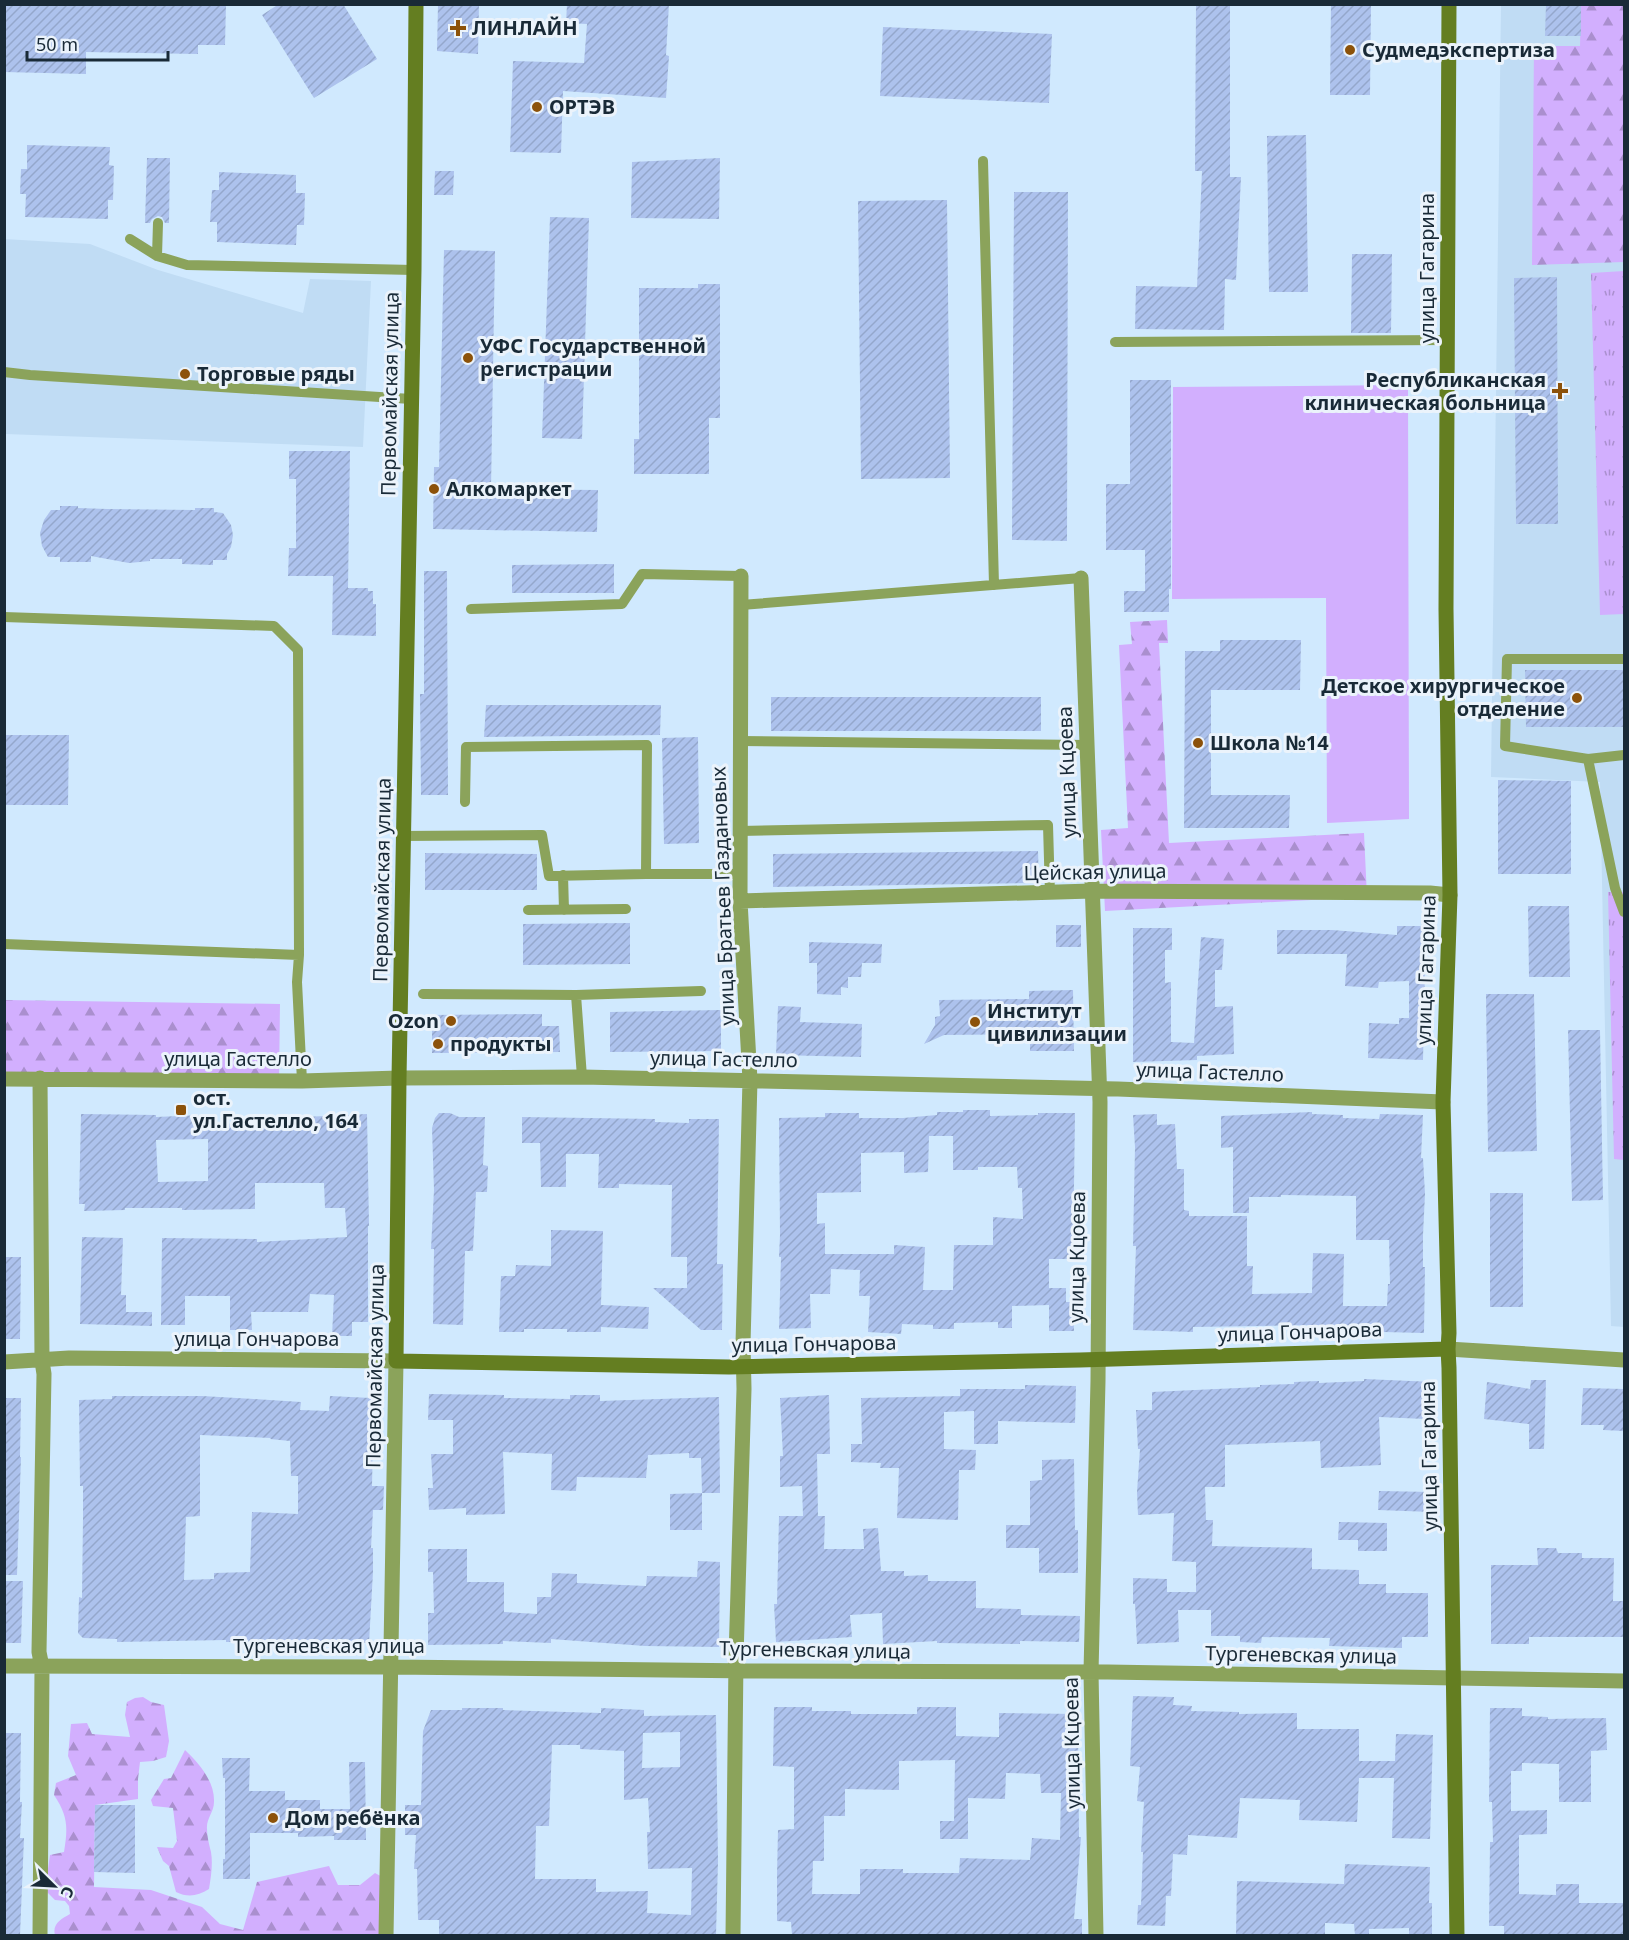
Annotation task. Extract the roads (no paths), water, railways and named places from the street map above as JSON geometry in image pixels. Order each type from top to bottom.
[{"type":"street","name":"Первомайская улица","points":[[386,1935],[414,270],[416,4]]},
{"type":"street","name":"улица Гагарина","points":[[1449,4],[1446,609],[1450,895],[1443,1102],[1449,1334],[1457,1935]]},
{"type":"street","name":"улица Братьев Газдановых","points":[[733,1935],[736,1671],[750,1080],[740,901],[741,576]]},
{"type":"street","name":"улица Кцоева","points":[[1081,578],[1100,1089],[1098,1381],[1091,1672],[1096,1935]]},
{"type":"street","name":"Цейская улица","points":[[740,901],[1050,894],[1092,891],[1450,895]]},
{"type":"street","name":"улица Гастелло","points":[[4,1079],[302,1082],[399,1078],[582,1077],[1100,1089],[1443,1102]]},
{"type":"street","points":[[40,1078],[42,1361],[44,1374],[39,1652],[42,1666],[40,1935]]},
{"type":"street","name":"улица Гончарова","points":[[4,1362],[69,1358],[744,1366],[1448,1349],[1624,1360]]},
{"type":"street","name":"Тургеневская улица","points":[[4,1666],[392,1666],[736,1671],[1091,1672],[1624,1681]]},
{"type":"lane","points":[[983,161],[994,585]]},
{"type":"lane","points":[[157,256],[158,223]]},
{"type":"lane","points":[[130,239],[157,256],[187,265],[414,270]]},
{"type":"lane","points":[[1115,342],[1448,340]]},
{"type":"lane","points":[[4,372],[411,399]]},
{"type":"lane","points":[[471,609],[622,604],[642,574],[741,576]]},
{"type":"lane","points":[[741,605],[1081,578]]},
{"type":"lane","points":[[4,617],[274,626],[298,650],[299,955],[297,982],[302,1082]]},
{"type":"lane","points":[[1624,659],[1507,659],[1505,746],[1588,759],[1624,755]]},
{"type":"lane","points":[[740,741],[1087,745]]},
{"type":"lane","points":[[465,802],[466,747],[647,745],[646,874]]},
{"type":"lane","points":[[1588,759],[1614,888],[1624,912]]},
{"type":"lane","points":[[740,831],[1048,825],[1050,894]]},
{"type":"lane","points":[[404,836],[542,836],[549,876],[740,874]]},
{"type":"lane","points":[[563,875],[564,910]]},
{"type":"lane","points":[[528,910],[626,909]]},
{"type":"lane","points":[[4,944],[299,955]]},
{"type":"lane","points":[[423,994],[576,995],[702,991]]},
{"type":"lane","points":[[576,995],[582,1077]]},
{"type":"place","name":"ЛИНЛАЙН","points":[[458,28]]},
{"type":"place","name":"Судмедэкспертиза","points":[[1350,50]]},
{"type":"place","name":"ОРТЭВ","points":[[537,107]]},
{"type":"place","name":"УФС Государственной регистрации","points":[[468,358]]},
{"type":"place","name":"Торговые ряды","points":[[185,374]]},
{"type":"place","name":"Республиканская клиническая больница","points":[[1560,391]]},
{"type":"place","name":"Алкомаркет","points":[[434,489]]},
{"type":"place","name":"Детское хирургическое отделение","points":[[1577,698]]},
{"type":"place","name":"Школа №14","points":[[1198,743]]},
{"type":"place","name":"Ozon","points":[[451,1021]]},
{"type":"place","name":"Институт цивилизации","points":[[975,1022]]},
{"type":"place","name":"продукты","points":[[438,1044]]},
{"type":"place","name":"ост. ул.Гастелло, 164","points":[[181,1110]]},
{"type":"place","name":"Дом ребёнка","points":[[273,1818]]}]
